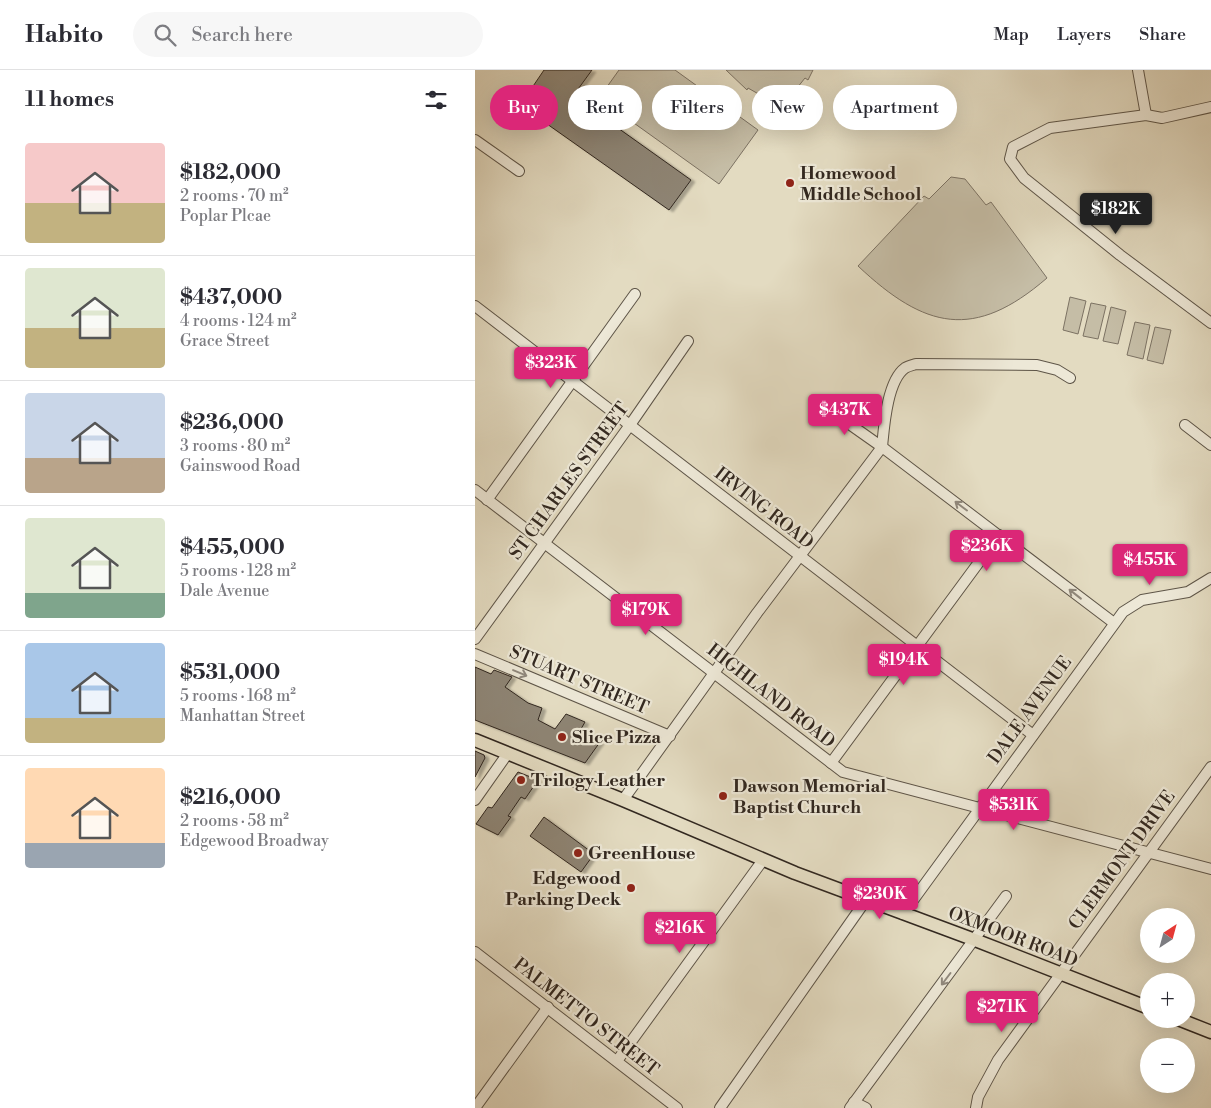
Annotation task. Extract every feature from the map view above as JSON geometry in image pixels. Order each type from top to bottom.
[{"type":"main road","name":"OXMOOR ROAD","points":[[475,740],[623,800],[763,860],[1140,1005]]},
{"type":"main road","points":[[1195,1026],[1211,1032]]},
{"type":"street","points":[[1138,70],[1146,115]]},
{"type":"street","points":[[1211,107],[1162,118],[1146,115],[1051,128],[1013,146],[1010,158],[1024,178],[1120,255],[1211,324]]},
{"type":"street","points":[[475,140],[519,171]]},
{"type":"street","points":[[487,500],[635,294]]},
{"type":"street","name":"IRVING ROAD","points":[[475,306],[799,557],[1033,735]]},
{"type":"street","name":"ST CHARLES STREET","points":[[475,639],[630,425],[688,341]]},
{"type":"street","points":[[623,800],[799,557],[882,447],[885,418],[897,378],[905,368],[916,364],[1037,365],[1057,370],[1070,378]]},
{"type":"street","points":[[821,404],[882,447],[1114,623]]},
{"type":"street","points":[[1185,425],[1211,445]]},
{"type":"street","name":"HIGHLAND ROAD","points":[[475,490],[715,672],[843,772],[980,810],[1057,827],[1211,869]]},
{"type":"street","points":[[831,763],[999,535]]},
{"type":"street","name":"DALE AVENUE","points":[[903,914],[1123,612],[1143,600],[1188,592],[1211,578]]},
{"type":"street","name":"STUART STREET","points":[[475,654],[670,736]]},
{"type":"street","points":[[475,800],[508,753]]},
{"type":"street","name":"CLERMONT DRIVE","points":[[976,1108],[978,1097],[998,1060],[1147,852],[1211,767]]},
{"type":"street","points":[[617,1061],[763,860]]},
{"type":"street","points":[[866,1108],[852,1105],[1006,896]]},
{"type":"street","points":[[720,1108],[866,900]]},
{"type":"street","name":"PALMETTO STREET","points":[[475,952],[677,1108]]},
{"type":"street","points":[[475,1108],[548,1007]]},
{"type":"shaded area","points":[[619,70],[675,70],[696,85],[652,85],[652,130],[742,130],[742,118],[752,126],[752,130],[758,130],[719,184],[642,129],[642,85],[608,85]]},
{"type":"shaded area","points":[[726,70],[813,70],[808,80],[805,78],[799,85],[752,85],[752,90],[748,88],[747,90]]},
{"type":"shaded area","points":[[951,177],[965,179],[986,205],[991,202],[1047,278],[1021,298],[996,312],[973,318],[950,319],[928,314],[906,303],[882,287],[858,266],[924,196],[929,199]]},
{"type":"shaded area","points":[[1070,297],[1086,301],[1078,334],[1063,330]]},
{"type":"shaded area","points":[[1091,303],[1106,306],[1098,339],[1083,336]]},
{"type":"shaded area","points":[[1111,307],[1126,311],[1118,344],[1103,341]]},
{"type":"shaded area","points":[[1135,322],[1150,325],[1143,359],[1127,355]]},
{"type":"shaded area","points":[[1155,327],[1171,330],[1163,364],[1147,360]]},
{"type":"building","points":[[544,70],[592,70],[581,85],[568,85],[568,130],[621,130],[691,180],[669,210],[556,130],[558,130],[558,85],[534,85]]},
{"type":"building","points":[[475,667],[491,674],[494,670],[512,677],[505,687],[528,703],[542,708],[538,720],[555,729],[566,714],[585,722],[581,729],[600,742],[585,763],[475,720]]},
{"type":"building","points":[[475,751],[484,755],[485,758],[475,777]]},
{"type":"building","points":[[518,772],[538,780],[525,799],[521,797],[508,816],[511,817],[498,835],[476,824],[488,807],[492,808]]},
{"type":"building","points":[[544,817],[594,854],[581,872],[530,836]]},
{"type":"place","name":"Homewood Middle School","points":[[790,183]]},
{"type":"place","name":"Slice Pizza","points":[[562,737]]},
{"type":"place","name":"Trilogy Leather","points":[[521,780]]},
{"type":"place","name":"Dawson Memorial Baptist Church","points":[[723,796]]},
{"type":"place","name":"GreenHouse","points":[[578,853]]},
{"type":"place","name":"Edgewood Parking Deck","points":[[631,888]]}]
